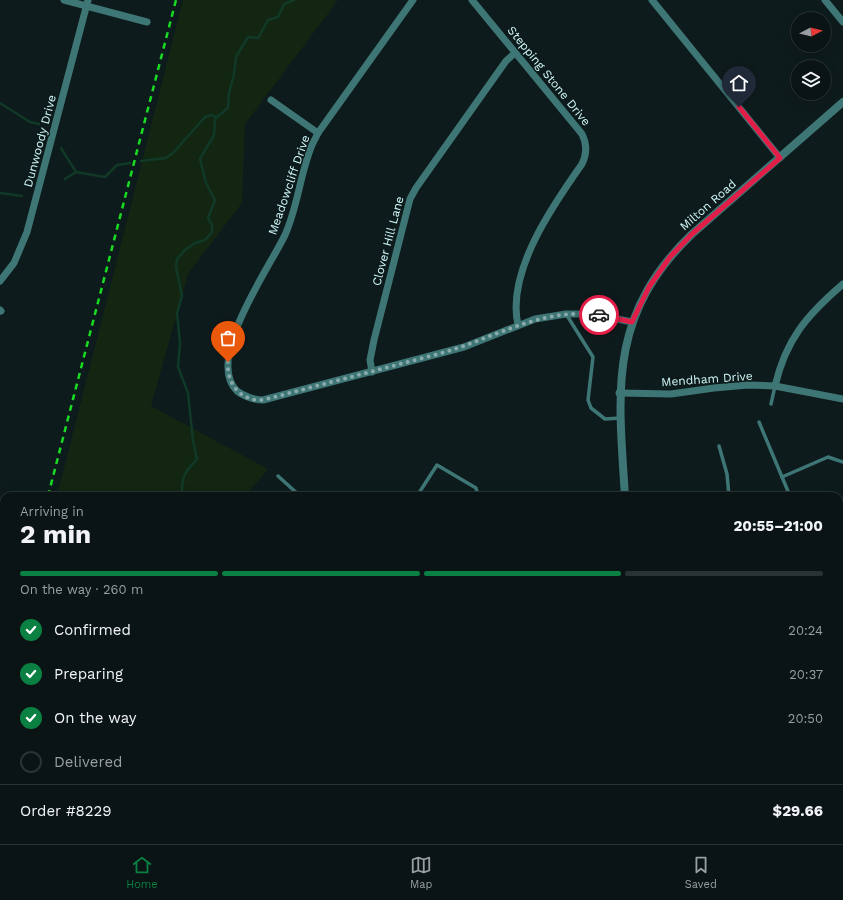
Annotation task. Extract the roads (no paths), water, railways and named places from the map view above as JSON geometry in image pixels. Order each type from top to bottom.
[{"type":"street","points":[[64,0],[87,3],[147,22]]},
{"type":"street","name":"Meadowcliff Drive","points":[[413,0],[318,133],[310,151],[284,236],[245,308],[228,362],[228,377],[238,392],[258,400],[372,372],[464,347],[534,319],[566,314],[592,314],[632,322]]},
{"type":"street","name":"Stepping Stone Drive","points":[[472,0],[582,134],[586,150],[582,164],[548,214],[527,258],[515,305],[518,325]]},
{"type":"street","points":[[652,0],[780,158]]},
{"type":"street","points":[[825,0],[843,22]]},
{"type":"street","name":"Dunwoody Drive","points":[[0,281],[14,263],[27,232],[87,3]]},
{"type":"street","name":"Clover Hill Lane","points":[[372,372],[370,360],[374,340],[410,199],[416,188],[506,61],[515,53]]},
{"type":"street","points":[[271,100],[318,133]]},
{"type":"street","name":"Milton Road","points":[[625,492],[619,393],[623,354],[632,322],[649,287],[670,257],[692,234],[843,102]]},
{"type":"street","points":[[775,386],[782,359],[796,332],[815,310],[843,284]]},
{"type":"street","name":"Mendham Drive","points":[[619,393],[671,394],[728,386],[775,386],[843,399]]},
{"type":"lane","points":[[566,314],[593,357],[588,400],[589,405],[605,419],[620,418]]},
{"type":"lane","points":[[771,404],[775,386]]},
{"type":"lane","points":[[759,422],[788,492]]},
{"type":"lane","points":[[719,446],[727,474],[729,492]]},
{"type":"lane","points":[[782,477],[828,457],[843,462]]},
{"type":"lane","points":[[419,492],[437,465],[476,488],[477,492]]},
{"type":"lane","points":[[278,476],[296,492]]},
{"type":"waterway","points":[[182,492],[185,474],[197,459],[193,441],[188,393],[178,367],[180,343],[177,313],[182,296],[176,267],[177,259],[185,250],[195,243],[205,240],[212,232],[212,225],[208,218],[215,200],[206,183],[200,159],[214,135],[215,119],[228,108],[229,93],[234,74],[236,57],[248,37],[258,38],[268,20],[278,17],[284,4],[294,0]]},
{"type":"waterway","points":[[0,103],[30,122],[39,124]]},
{"type":"waterway","points":[[141,161],[166,158],[173,153],[205,117],[211,115],[217,117]]},
{"type":"waterway","points":[[61,148],[76,172]]},
{"type":"waterway","points":[[65,179],[76,172],[105,177],[117,165],[130,163]]},
{"type":"waterway","points":[[0,193],[22,196]]},
{"type":"railway","points":[[49,492],[176,0]]}]
